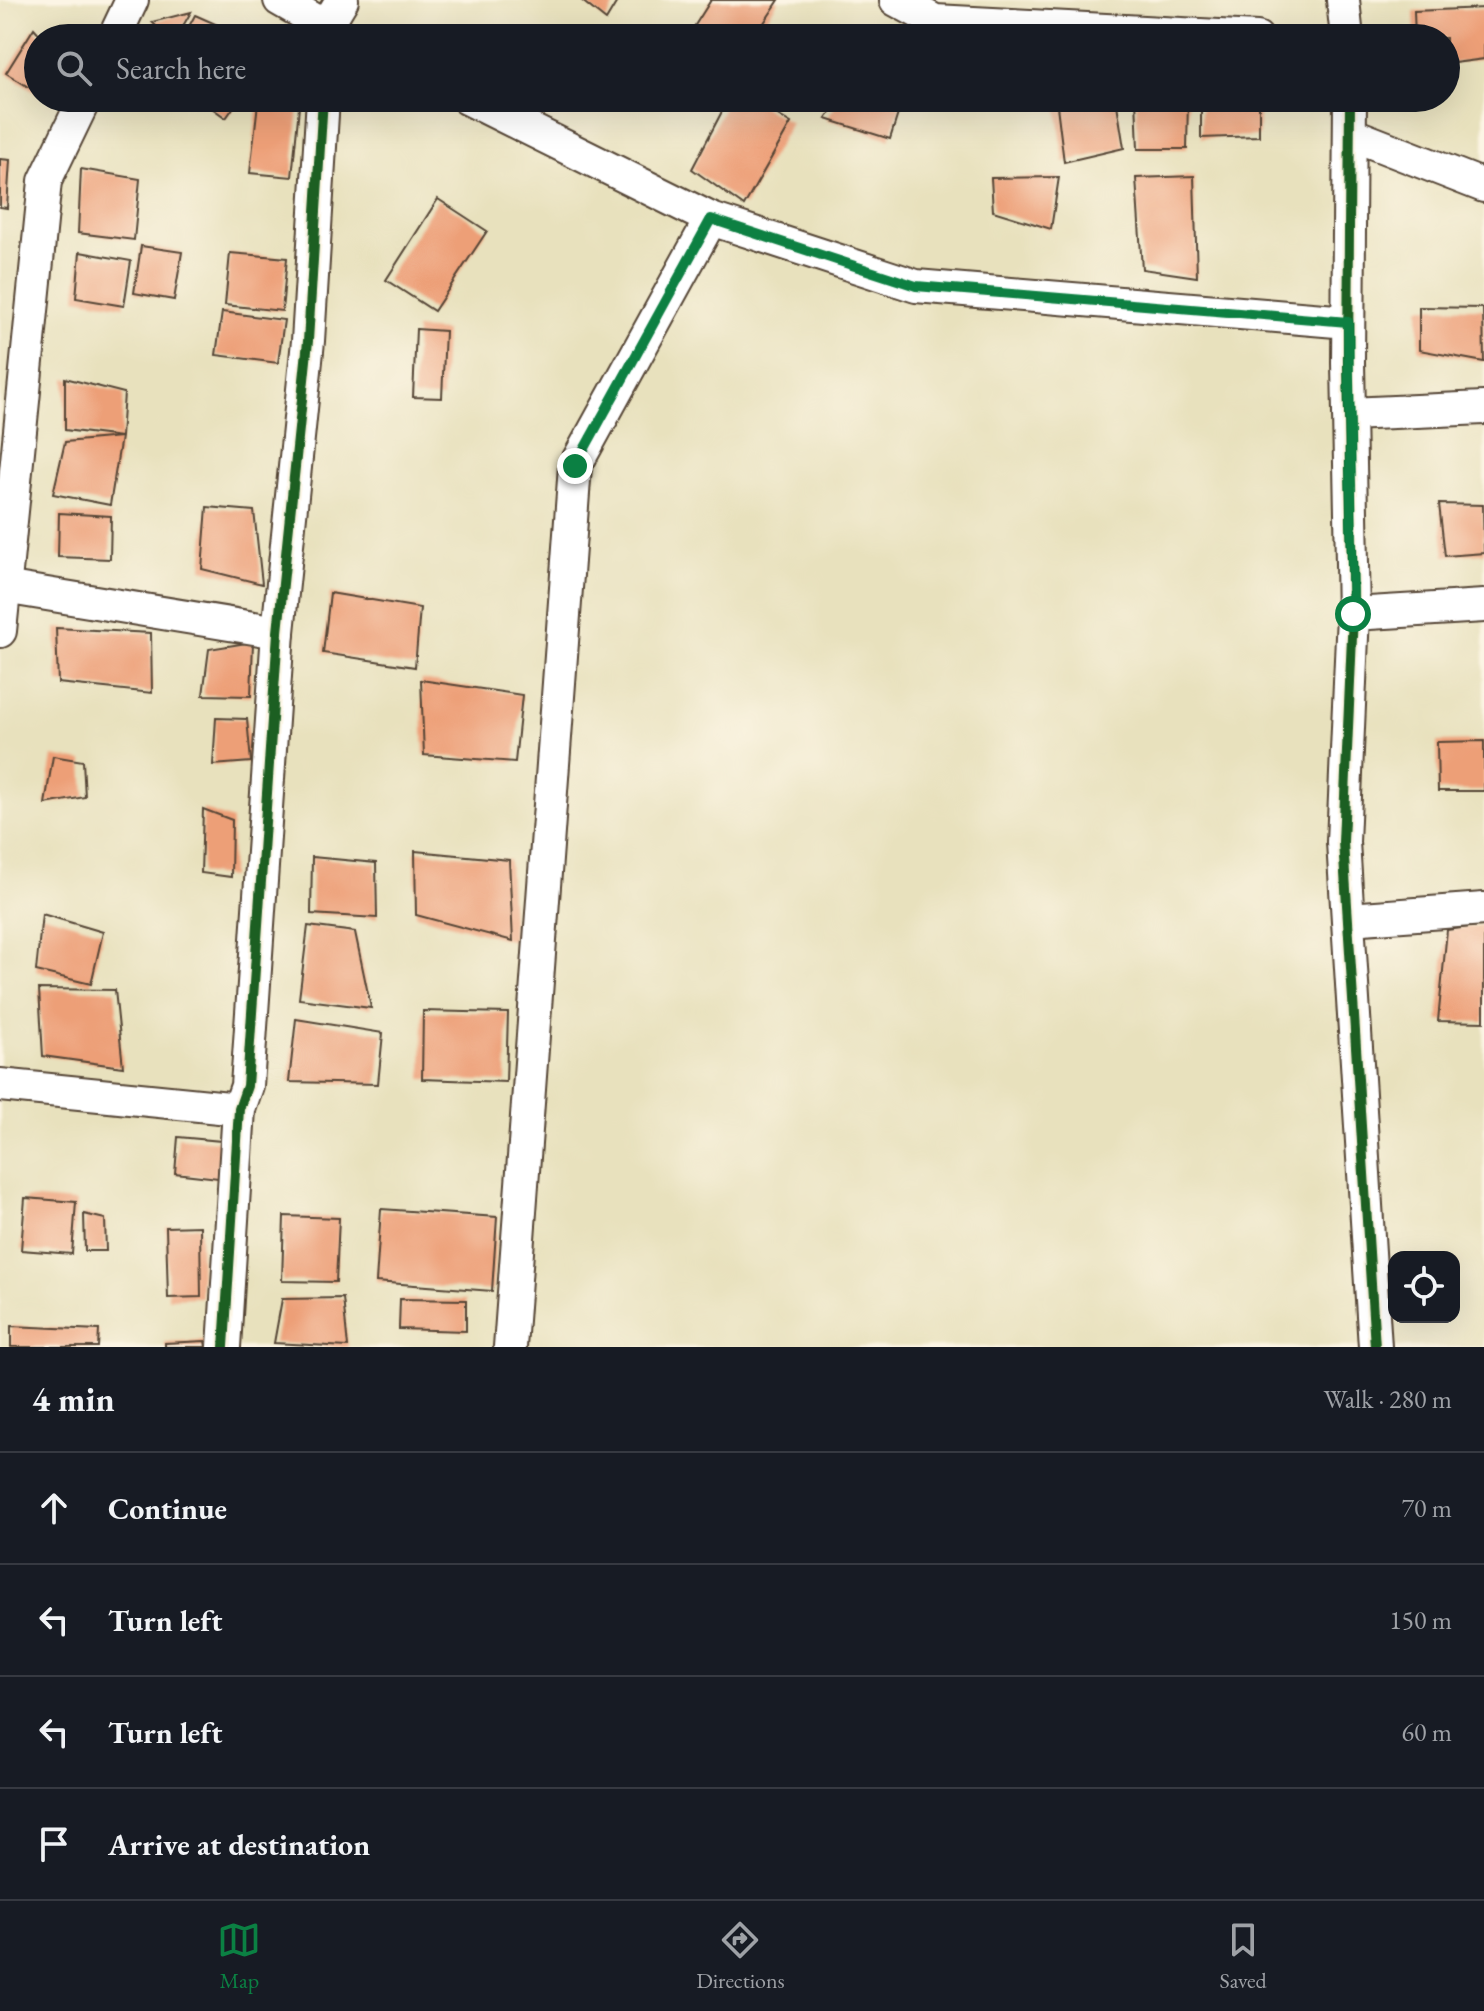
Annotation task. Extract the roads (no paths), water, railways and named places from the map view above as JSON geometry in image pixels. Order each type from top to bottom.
[{"type":"street","points":[[121,24],[132,0]]},
{"type":"street","points":[[280,0],[316,24]]},
{"type":"street","points":[[335,24],[342,0]]},
{"type":"street","points":[[896,0],[935,21],[992,24]]},
{"type":"street","points":[[1343,0],[1346,24]]},
{"type":"street","points":[[0,631],[45,181],[78,112]]},
{"type":"street","points":[[224,1347],[239,1109],[247,1086],[278,632],[308,341],[322,112]]},
{"type":"street","points":[[495,112],[711,219],[916,286],[1348,322]]},
{"type":"street","points":[[1350,112],[1348,322],[1353,614],[1343,842],[1375,1347]]},
{"type":"street","points":[[1351,134],[1484,186]]},
{"type":"street","points":[[510,1347],[575,466],[711,219]]},
{"type":"street","points":[[1349,414],[1484,408]]},
{"type":"street","points":[[4,587],[278,632]]},
{"type":"street","points":[[1353,614],[1484,606]]},
{"type":"street","points":[[1349,919],[1484,909]]},
{"type":"street","points":[[0,1085],[239,1109]]}]
